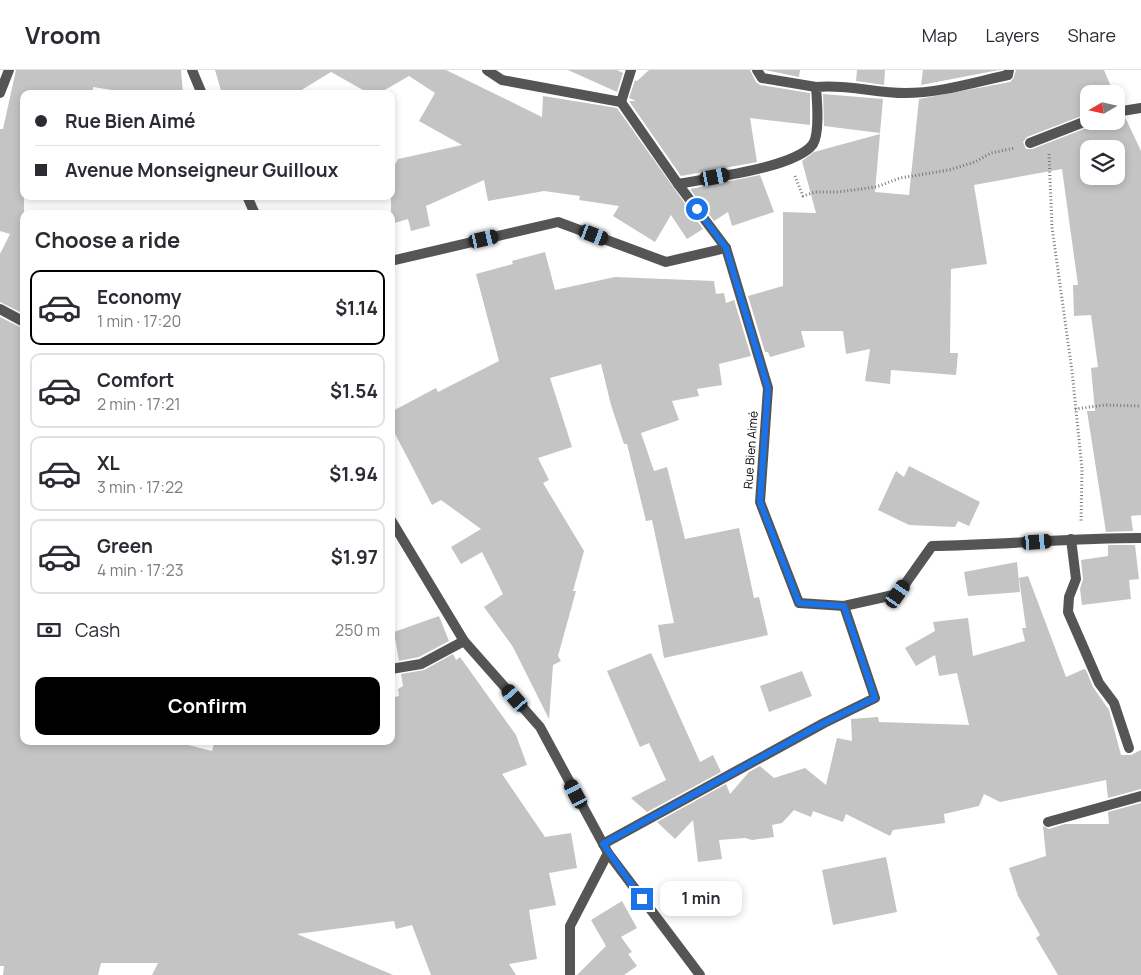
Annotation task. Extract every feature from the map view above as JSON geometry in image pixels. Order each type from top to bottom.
[{"type":"street","points":[[0,93],[8,70]]},
{"type":"street","points":[[192,70],[200,90]]},
{"type":"street","points":[[487,70],[502,80],[621,102],[631,70]]},
{"type":"street","points":[[757,70],[762,78],[816,87],[855,86],[904,93],[925,92],[987,75],[1008,75],[1009,70]]},
{"type":"street","points":[[678,184],[789,162],[808,150],[814,143],[817,107],[816,87]]},
{"type":"street","name":"Rue Bien Aimé","points":[[621,102],[678,184],[726,248],[768,388],[760,502],[799,603],[844,606],[898,594],[932,546],[1141,538]]},
{"type":"street","points":[[1125,111],[1141,108]]},
{"type":"street","points":[[1030,143],[1080,124]]},
{"type":"street","points":[[395,260],[558,222],[666,262],[726,248]]},
{"type":"street","points":[[0,309],[20,320]]},
{"type":"street","points":[[395,527],[464,641],[540,728],[606,849],[700,975]]},
{"type":"street","points":[[1076,539],[1076,579],[1069,597],[1068,612],[1099,683],[1114,703],[1129,748]]},
{"type":"street","points":[[570,975],[570,926],[606,849],[824,723],[875,698],[844,606]]},
{"type":"street","points":[[395,669],[421,664],[464,641]]},
{"type":"street","points":[[1048,822],[1141,796]]},
{"type":"path","points":[[789,162],[803,196],[815,192],[838,192],[876,187],[895,179],[948,170],[975,162],[991,153],[1030,143],[1045,144],[1050,160],[1052,227],[1082,469],[1076,539]]},
{"type":"path","points":[[1075,409],[1105,405],[1141,406]]},
{"type":"building","points":[[16,70],[181,70],[183,90],[112,90],[93,87],[93,90],[20,90],[20,200],[24,200],[24,210],[20,210],[20,312],[0,302],[0,254],[10,234],[0,231],[0,129],[3,129]]},
{"type":"building","points":[[215,70],[446,70],[542,117],[543,96],[617,108],[703,229],[687,239],[671,215],[655,242],[613,216],[619,206],[579,200],[580,196],[544,191],[488,201],[484,180],[426,206],[430,226],[411,231],[408,219],[395,223],[395,210],[391,210],[391,200],[395,200],[395,165],[398,159],[462,145],[419,121],[435,93],[409,76],[385,90],[363,90],[331,72],[302,90],[221,90]]},
{"type":"building","points":[[568,70],[617,70],[623,73],[617,92]]},
{"type":"building","points":[[649,70],[750,70],[756,82],[760,85],[810,93],[810,125],[750,118],[757,162],[681,176],[629,101],[636,101],[629,98],[635,80],[637,81]]},
{"type":"building","points":[[765,70],[800,70],[799,77]]},
{"type":"building","points":[[857,70],[885,70],[884,85],[856,81]]},
{"type":"building","points":[[923,70],[999,70],[921,85]]},
{"type":"building","points":[[1016,70],[1104,70],[1110,85],[1080,85],[1080,116],[1027,137],[1023,142],[1026,149],[1032,149],[1082,130],[1125,130],[1125,117],[1141,151],[1141,515],[1131,516],[1133,531],[1106,532],[1087,411],[1095,411],[1091,368],[1098,367],[1091,315],[1074,316],[1073,285],[1078,285],[1062,169],[974,185],[987,264],[951,269],[950,353],[958,353],[956,375],[891,370],[890,384],[865,381],[870,349],[846,354],[843,331],[801,331],[805,347],[770,357],[768,352],[765,352],[748,296],[783,286],[783,212],[816,213],[802,161],[814,152],[880,134],[875,192],[909,195],[919,99],[1010,82]]},
{"type":"building","points":[[823,94],[883,99],[880,133],[824,126]]},
{"type":"building","points":[[760,175],[774,212],[732,226],[728,212],[714,221],[690,189]]},
{"type":"building","points":[[545,252],[555,290],[615,277],[714,281],[716,294],[724,293],[726,303],[734,300],[751,356],[719,364],[722,385],[697,389],[699,396],[672,401],[679,420],[641,433],[654,471],[667,467],[685,539],[739,528],[754,598],[759,597],[768,635],[664,658],[658,625],[674,623],[652,520],[646,521],[627,444],[624,444],[611,405],[601,364],[550,378],[572,447],[538,458],[549,480],[543,483],[584,551],[573,591],[576,591],[558,656],[561,661],[553,665],[549,719],[513,647],[484,607],[503,594],[482,552],[461,564],[451,547],[481,529],[441,500],[432,505],[395,434],[395,410],[436,388],[438,392],[499,361],[476,274],[513,264],[512,261]]},
{"type":"building","points":[[0,317],[20,327],[20,745],[188,745],[212,751],[214,745],[395,745],[395,697],[399,696],[398,689],[403,686],[401,674],[424,670],[453,654],[456,660],[460,657],[516,735],[527,765],[502,774],[545,837],[571,833],[577,868],[549,873],[556,905],[529,910],[537,959],[509,964],[516,975],[431,975],[412,925],[396,929],[394,921],[297,934],[393,975],[152,975],[158,963],[101,963],[98,975],[3,975],[4,966],[0,966]]},
{"type":"building","points":[[909,466],[980,502],[969,526],[958,521],[955,527],[909,525],[878,510],[896,471],[904,477]]},
{"type":"building","points":[[1108,545],[1135,545],[1139,579],[1129,580],[1131,599],[1082,605],[1080,589],[1083,579],[1081,560],[1108,556]]},
{"type":"building","points":[[1017,562],[1020,592],[968,596],[964,572]]},
{"type":"building","points":[[1028,576],[1066,677],[1084,669],[1086,670],[1093,687],[1109,710],[1121,755],[1131,755],[1141,750],[1141,789],[1108,798],[1106,780],[1000,802],[984,794],[979,806],[944,814],[945,823],[893,830],[890,836],[846,814],[843,822],[813,811],[811,817],[794,810],[782,823],[772,825],[774,837],[752,840],[745,838],[719,840],[722,859],[698,862],[693,820],[675,839],[657,822],[726,784],[730,794],[749,772],[760,766],[774,778],[805,768],[826,785],[837,738],[852,741],[851,719],[878,717],[879,722],[969,725],[957,673],[939,676],[935,655],[916,666],[905,648],[935,631],[933,622],[968,618],[973,656],[1025,641],[1022,628],[1026,628],[1019,578]]},
{"type":"building","points":[[439,616],[449,641],[419,657],[399,661],[395,632]]},
{"type":"building","points":[[651,653],[700,762],[713,755],[721,772],[647,812],[631,798],[666,780],[649,743],[640,747],[607,671]]},
{"type":"building","points":[[802,671],[812,696],[769,712],[760,686]]},
{"type":"building","points":[[1141,803],[1141,975],[1058,975],[1036,938],[1040,935],[1018,896],[1009,868],[1046,856],[1043,826],[1049,829],[1065,824],[1109,824],[1108,812]]},
{"type":"building","points":[[886,857],[897,912],[833,925],[822,870]]},
{"type":"building","points":[[622,901],[637,928],[621,937],[632,952],[628,954],[637,966],[624,975],[577,975],[606,946],[591,920]]},
{"type":"route","points":[[642,899],[603,844],[824,723],[875,698],[844,606],[799,603],[760,502],[768,388],[726,248],[697,209]]}]
